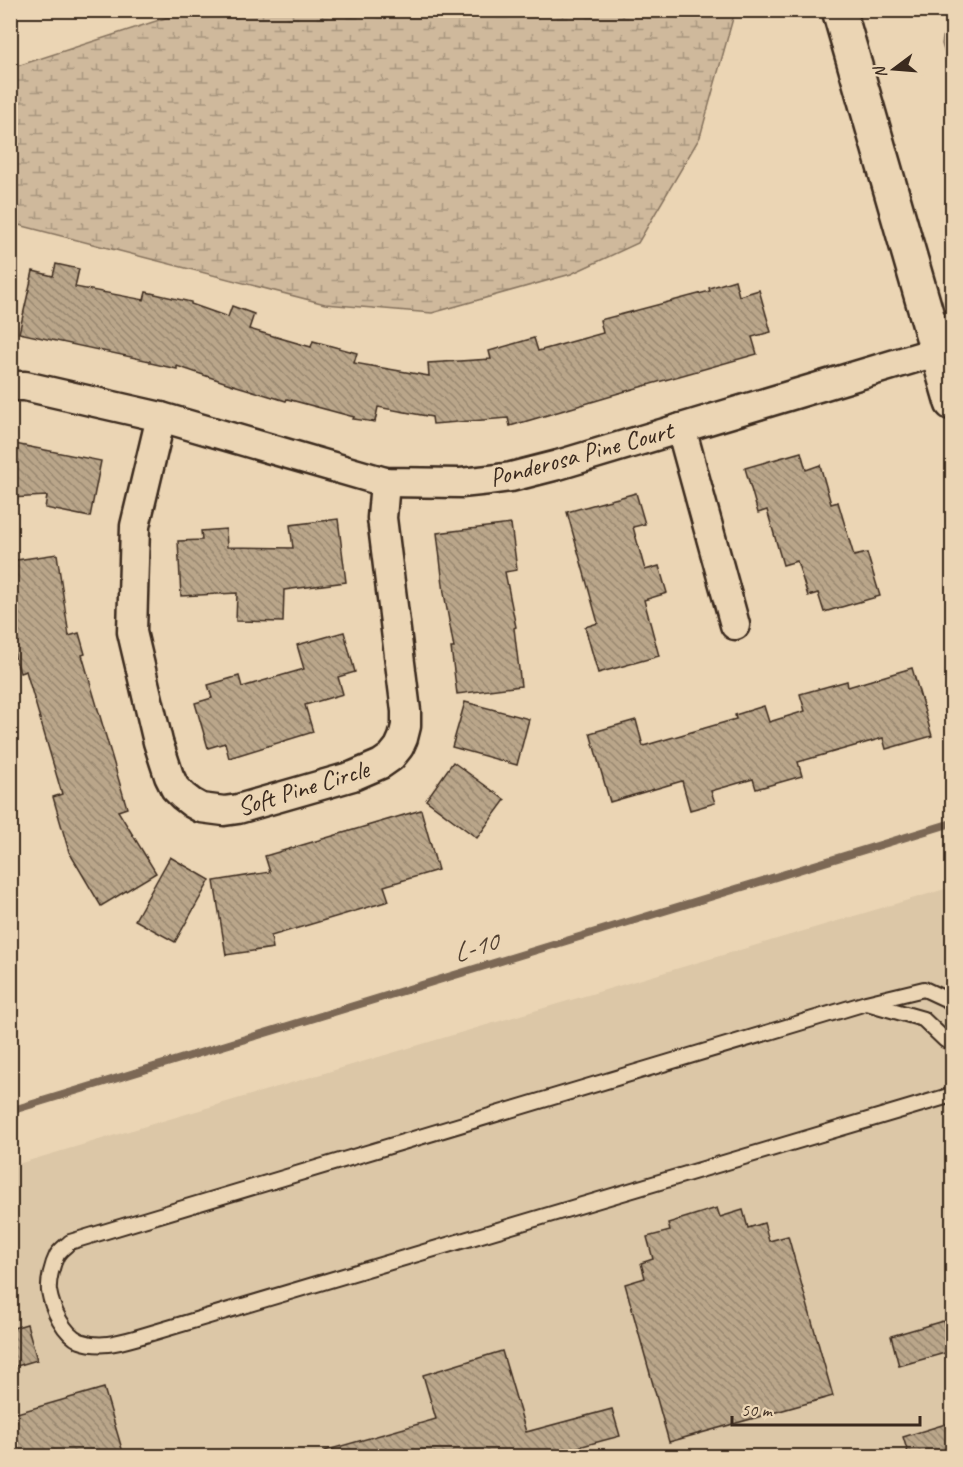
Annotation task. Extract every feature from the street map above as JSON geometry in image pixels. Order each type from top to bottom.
[{"type":"street","points":[[839,10],[945,349],[952,403]]},
{"type":"street","name":"Ponderosa Pine Court","points":[[10,386],[25,386],[161,417],[385,482],[460,483],[511,477],[558,465],[945,349]]},
{"type":"street","name":"Soft Pine Circle","points":[[161,417],[135,526],[132,632],[158,742],[169,776],[183,796],[201,808],[224,811],[238,809],[352,776],[381,764],[392,757],[399,747],[406,726],[406,711],[382,518],[385,482]]},
{"type":"street","points":[[681,428],[735,625]]},
{"type":"lane","points":[[952,1002],[924,989],[866,1003],[70,1242],[58,1254],[52,1270],[49,1290],[57,1315],[67,1332],[81,1341],[107,1345],[952,1095]]},
{"type":"lane","points":[[866,1003],[922,1019],[945,1040],[952,1043]]},
{"type":"shaded area","points":[[952,887],[952,1456],[11,1456],[11,1166]]},
{"type":"green space","points":[[735,10],[700,137],[638,243],[571,274],[432,313],[325,304],[15,224],[11,225],[11,68],[187,11]]},
{"type":"green space","points":[[952,18],[952,77],[942,44],[946,19]]},
{"type":"building","points":[[56,264],[79,269],[75,287],[144,300],[146,292],[191,302],[191,304],[228,317],[232,306],[254,314],[249,329],[311,347],[313,341],[357,353],[354,363],[429,376],[428,363],[491,359],[489,351],[534,338],[538,351],[603,333],[600,320],[710,291],[709,288],[735,280],[739,296],[759,290],[771,332],[752,337],[757,354],[510,426],[508,418],[433,424],[432,417],[378,407],[375,422],[353,419],[354,417],[287,399],[286,401],[177,366],[177,369],[150,363],[150,361],[19,333],[33,271],[53,276]]},
{"type":"building","points":[[10,443],[101,461],[90,517],[45,508],[47,496],[10,498]]},
{"type":"building","points":[[801,452],[806,470],[820,465],[831,504],[838,502],[854,556],[867,553],[880,596],[824,612],[818,593],[808,596],[797,561],[783,565],[767,510],[758,513],[745,468]]},
{"type":"building","points":[[636,493],[645,524],[633,527],[645,570],[659,566],[667,593],[644,600],[659,656],[598,673],[585,627],[598,623],[567,512]]},
{"type":"building","points":[[338,519],[346,582],[284,590],[283,622],[236,621],[237,593],[181,596],[178,541],[202,540],[201,531],[226,529],[227,547],[293,548],[290,525]]},
{"type":"building","points":[[511,524],[517,570],[505,572],[516,627],[514,628],[521,686],[457,694],[451,648],[454,648],[444,593],[437,533]]},
{"type":"building","points":[[57,554],[69,636],[79,633],[85,654],[82,655],[127,808],[118,811],[156,873],[101,906],[69,852],[53,797],[62,794],[26,671],[20,673],[10,641],[10,561]]},
{"type":"building","points":[[344,632],[355,672],[338,677],[343,694],[305,705],[313,732],[229,758],[225,743],[208,748],[195,703],[212,698],[208,685],[239,676],[242,687],[304,669],[297,645]]},
{"type":"building","points":[[912,668],[932,736],[886,749],[883,738],[798,762],[802,776],[756,789],[753,779],[711,791],[715,803],[690,810],[682,781],[610,802],[590,733],[636,720],[643,746],[736,719],[735,715],[764,706],[769,722],[805,711],[800,694],[847,681],[848,687]]},
{"type":"building","points":[[465,702],[529,719],[517,765],[452,747]]},
{"type":"building","points":[[453,762],[505,800],[477,838],[426,800]]},
{"type":"building","points":[[421,810],[438,870],[384,886],[389,901],[271,936],[273,948],[226,955],[214,881],[270,872],[265,856]]},
{"type":"building","points":[[170,857],[210,880],[175,942],[135,920]]},
{"type":"building","points":[[717,1208],[720,1217],[743,1210],[748,1228],[764,1223],[769,1241],[788,1236],[833,1396],[669,1442],[625,1284],[645,1278],[641,1263],[653,1259],[647,1237],[670,1231],[668,1223]]},
{"type":"building","points":[[943,1321],[952,1351],[899,1366],[891,1336]]},
{"type":"building","points":[[27,1324],[37,1360],[10,1368],[10,1329]]},
{"type":"building","points":[[502,1351],[526,1432],[612,1409],[620,1436],[545,1456],[324,1456],[324,1451],[436,1419],[423,1375]]},
{"type":"building","points":[[104,1388],[124,1456],[10,1456],[10,1415]]},
{"type":"building","points":[[952,1422],[952,1456],[909,1456],[903,1437]]},
{"type":"waterway","name":"L-10","points":[[10,1111],[952,823]]}]
